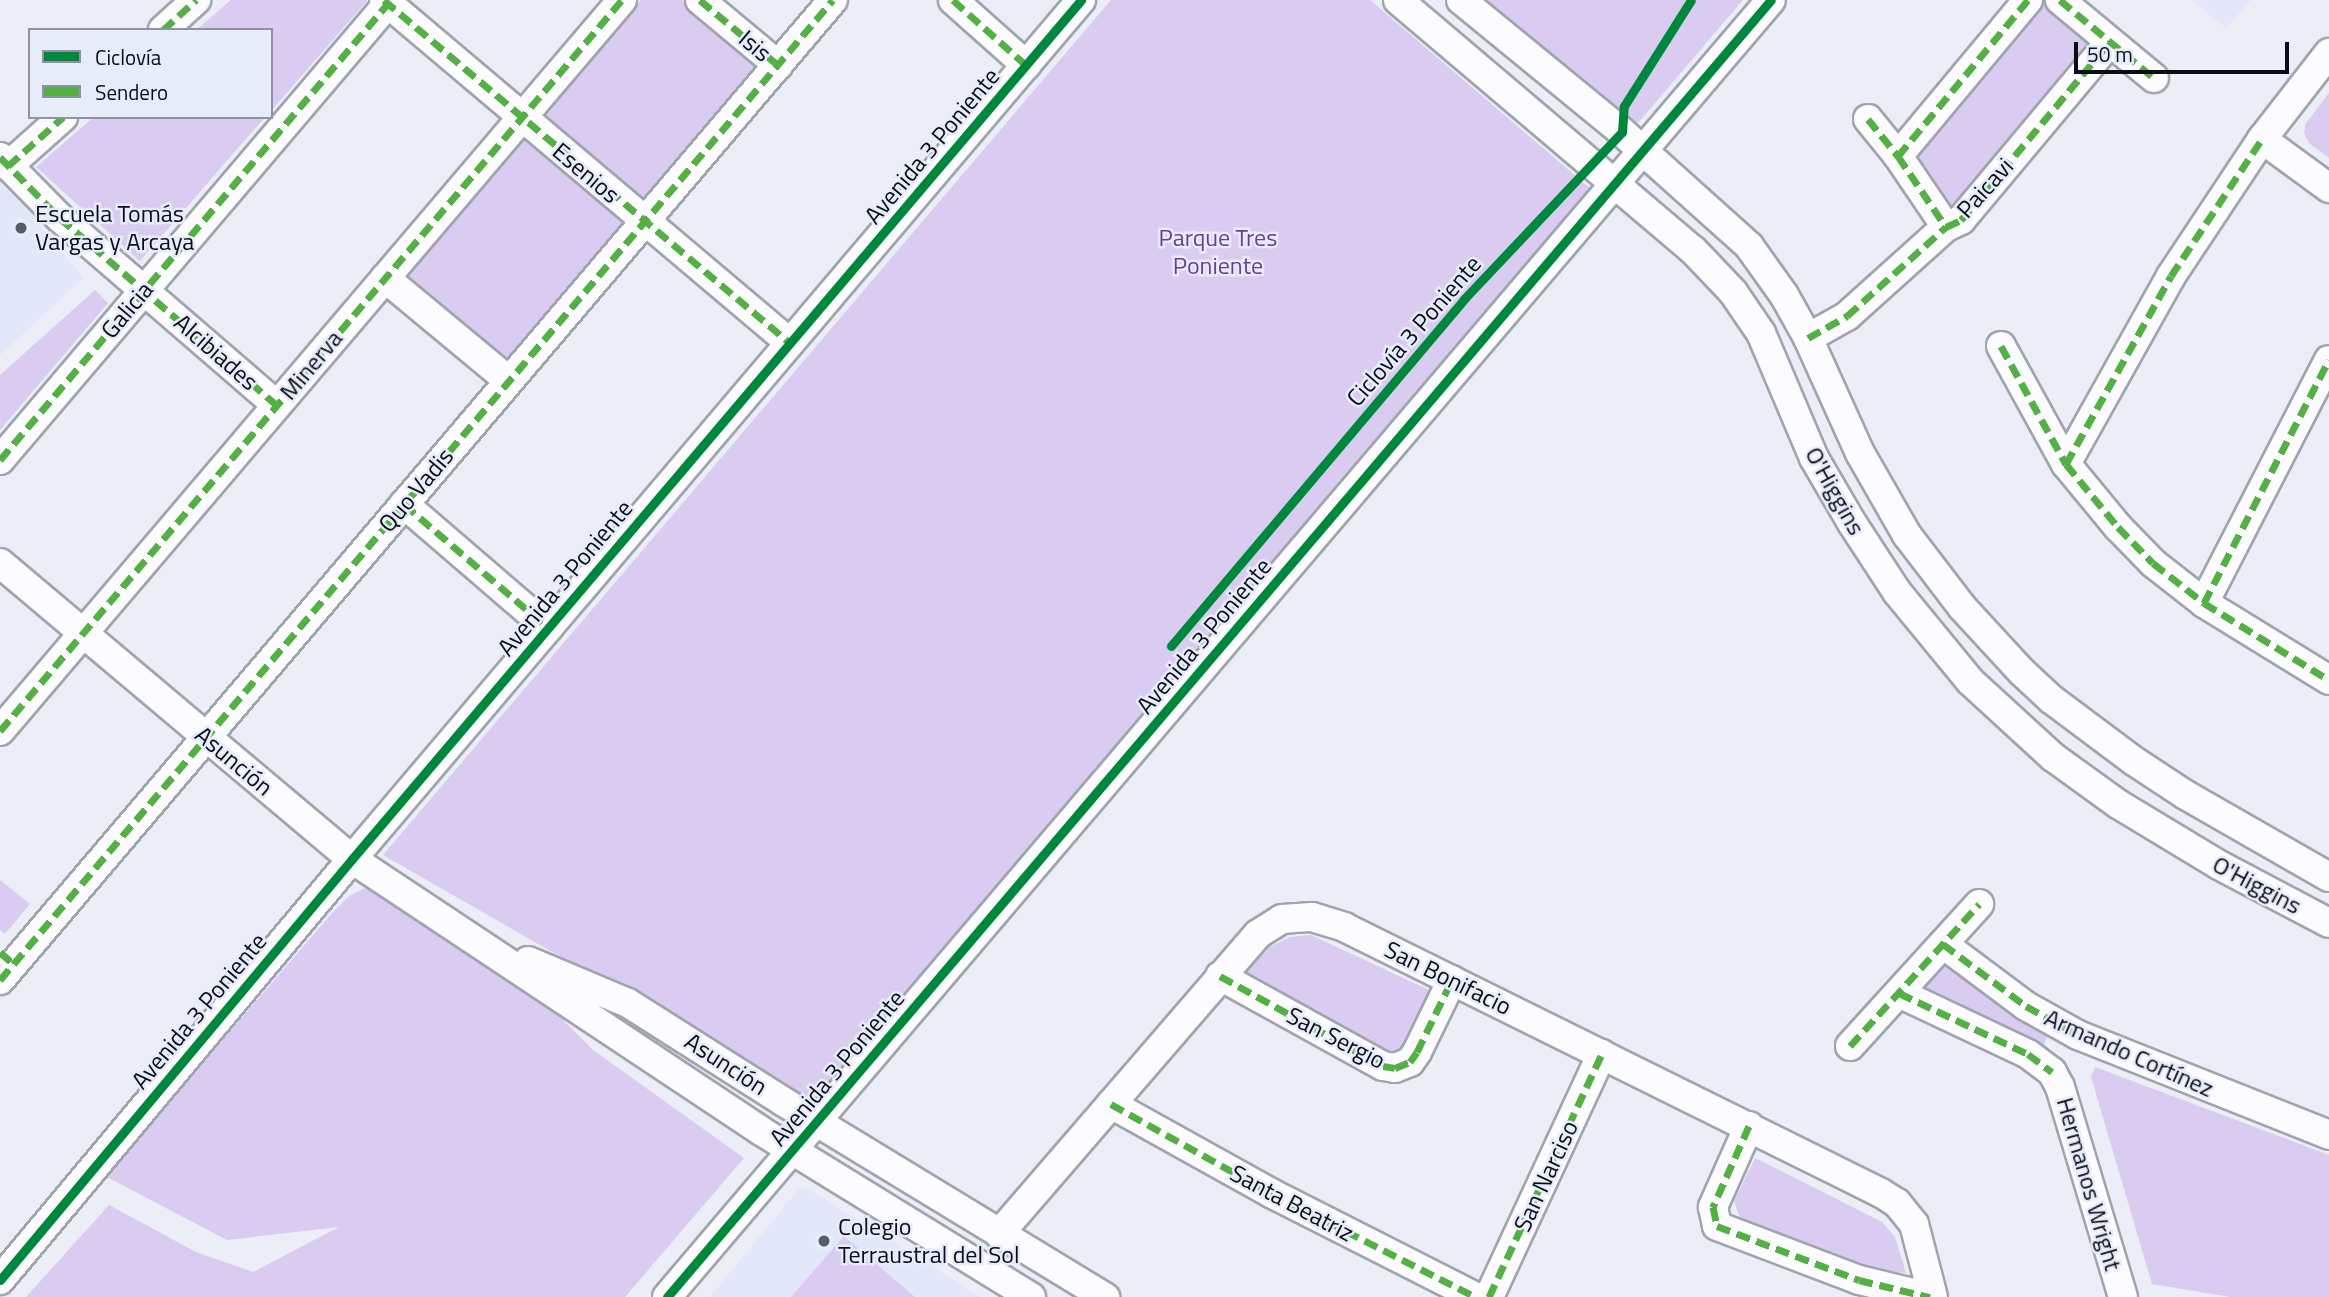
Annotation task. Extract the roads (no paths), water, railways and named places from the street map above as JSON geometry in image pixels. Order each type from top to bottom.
[{"type":"street","points":[[165,28],[196,0]]},
{"type":"street","name":"Minerva","points":[[0,731],[622,0]]},
{"type":"street","name":"Isis","points":[[700,0],[778,65]]},
{"type":"street","name":"Quo Vadis","points":[[5,965],[206,737],[833,0]]},
{"type":"street","points":[[953,0],[1027,65]]},
{"type":"street","name":"Avenida 3 Poniente","points":[[0,1280],[352,859],[1081,0]]},
{"type":"street","name":"O'Higgins","points":[[1398,0],[1693,250],[1748,312],[1774,359],[1814,458],[1852,523],[1896,592],[1970,681],[2053,757],[2118,804],[2219,865],[2329,923]]},
{"type":"street","name":"O'Higgins","points":[[1461,0],[1643,150],[1749,246],[1784,295],[1808,338],[1884,496],[1931,568],[1990,639],[2051,699],[2102,739],[2184,794],[2329,877]]},
{"type":"street","name":"Avenida 3 Poniente","points":[[667,1297],[1771,0]]},
{"type":"street","points":[[1898,156],[2028,0]]},
{"type":"street","points":[[2060,0],[2154,78]]},
{"type":"street","name":"Esenios","points":[[388,1],[521,118],[790,343]]},
{"type":"street","name":"Galicia","points":[[0,460],[388,1]]},
{"type":"street","name":"Paicavi","points":[[1808,338],[1847,316],[1946,227],[1961,220],[2110,42]]},
{"type":"street","points":[[2066,464],[2171,276],[2262,139],[2329,53]]},
{"type":"street","points":[[4,161],[60,119]]},
{"type":"street","points":[[1868,119],[1898,156],[1946,227]]},
{"type":"street","points":[[2262,139],[2329,188]]},
{"type":"street","name":"Alcibiades","points":[[4,161],[60,219],[277,405]]},
{"type":"street","points":[[385,278],[509,381]]},
{"type":"street","points":[[2001,346],[2066,464],[2127,536],[2153,562],[2204,603],[2329,680]]},
{"type":"street","points":[[2204,603],[2329,360]]},
{"type":"street","points":[[404,505],[548,628]]},
{"type":"street","name":"Asunción","points":[[0,564],[352,859],[479,942],[588,1018],[792,1150],[1031,1297]]},
{"type":"street","points":[[1850,1046],[1979,904]]},
{"type":"street","name":"San Bonifacio","points":[[999,1234],[1252,940],[1282,919],[1312,917],[1343,927],[1452,980],[1749,1126],[1897,1203],[1914,1224],[1919,1235],[1932,1297]]},
{"type":"street","name":"Asunción","points":[[479,942],[628,1003],[1105,1297]]},
{"type":"street","name":"Armando Cortínez","points":[[1942,944],[2026,1006],[2078,1035],[2329,1135]]},
{"type":"street","name":"San Sergio","points":[[1220,976],[1383,1066],[1395,1068],[1410,1062],[1417,1052],[1452,980]]},
{"type":"street","name":"Armando Cortínez","points":[[1899,993],[2028,1055],[2052,1072]]},
{"type":"street","points":[[2052,1072],[2078,1035]]},
{"type":"street","name":"San Narciso","points":[[1489,1297],[1602,1054]]},
{"type":"street","name":"Hermanos Wright","points":[[2052,1072],[2060,1087],[2123,1297]]},
{"type":"street","name":"Santa Beatriz","points":[[1111,1104],[1271,1193],[1476,1297]]},
{"type":"street","points":[[1749,1126],[1713,1207],[1717,1226],[1859,1280],[1932,1297]]},
{"type":"place","name":"Escuela Tomás Vargas y Arcaya","points":[[21,228]]},
{"type":"place","name":"Colegio Terraustral del Sol","points":[[824,1241]]},
{"type":"park label","name":"Parque Tres Poniente","points":[[1218,252]]}]
